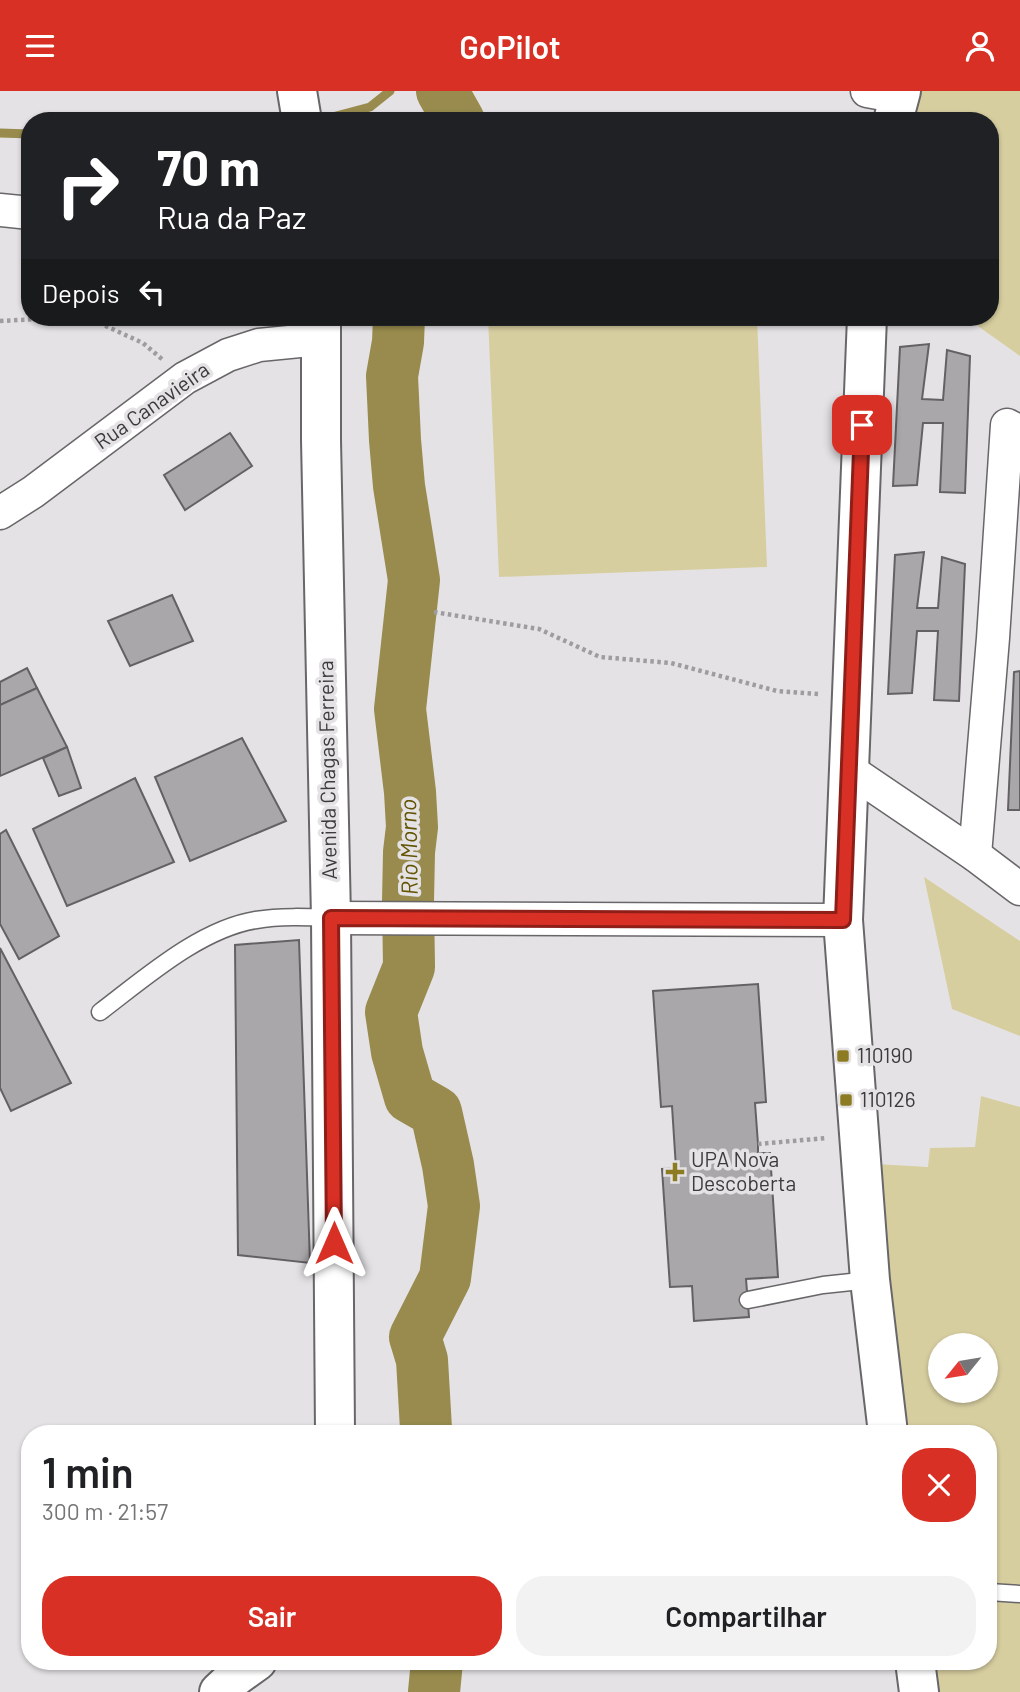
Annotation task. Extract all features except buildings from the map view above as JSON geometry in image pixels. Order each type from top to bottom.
[{"type":"street","points":[[297,91],[300,112]]},
{"type":"street","points":[[0,210],[21,212]]},
{"type":"street","points":[[867,326],[843,920],[870,1280],[887,1425]]},
{"type":"street","name":"Rua Canavieira","points":[[0,513],[185,378],[228,355],[321,328]]},
{"type":"street","name":"Avenida Chagas Ferreira","points":[[321,328],[344,918],[335,1425]]},
{"type":"street","points":[[975,855],[1007,638],[1007,425],[1020,432]]},
{"type":"street","points":[[848,769],[975,855],[1020,889]]},
{"type":"street","points":[[344,918],[843,920]]},
{"type":"street","points":[[219,1692],[244,1670]]},
{"type":"street","points":[[916,1670],[919,1692]]},
{"type":"lane","points":[[100,1012],[174,955],[214,934],[256,920],[344,918]]},
{"type":"lane","points":[[748,1300],[823,1285],[870,1280]]},
{"type":"lane","points":[[997,1593],[1020,1594]]},
{"type":"path","points":[[0,321],[21,320]]},
{"type":"path","points":[[106,326],[143,343],[185,378]]},
{"type":"path","points":[[434,612],[539,629],[600,657],[671,663],[778,691],[851,697]]},
{"type":"path","points":[[758,1144],[858,1135]]},
{"type":"shaded area","points":[[912,91],[1020,91],[1020,356],[978,326],[999,326],[999,112],[907,112]]},
{"type":"shaded area","points":[[488,326],[757,326],[767,567],[499,577]]},
{"type":"shaded area","points":[[924,877],[1020,941],[1020,1036],[952,1009]]},
{"type":"shaded area","points":[[981,1096],[1020,1107],[1020,1692],[929,1692],[926,1670],[997,1670],[997,1425],[900,1425],[876,1164],[928,1167],[930,1148],[975,1147]]},
{"type":"waterway","points":[[351,112],[370,107],[390,91]]},
{"type":"waterway","name":"Rio Morno","points":[[442,91],[454,112]]},
{"type":"waterway","points":[[0,133],[21,134]]},
{"type":"waterway","name":"Rio Morno","points":[[399,326],[392,376],[395,440],[399,486],[414,580],[400,709],[412,827],[409,852],[409,967],[391,1012],[397,1052],[410,1097],[436,1112],[454,1206],[445,1278],[415,1337],[422,1360],[426,1425]]},
{"type":"waterway","name":"Rio Morno","points":[[434,1692],[436,1670]]},
{"type":"place","name":"110190","points":[[843,1056]]},
{"type":"place","name":"110126","points":[[846,1100]]},
{"type":"place","name":"UPA Nova Descoberta","points":[[675,1172]]},
{"type":"route","points":[[334,1243],[331,918],[843,920],[862,425]]}]
